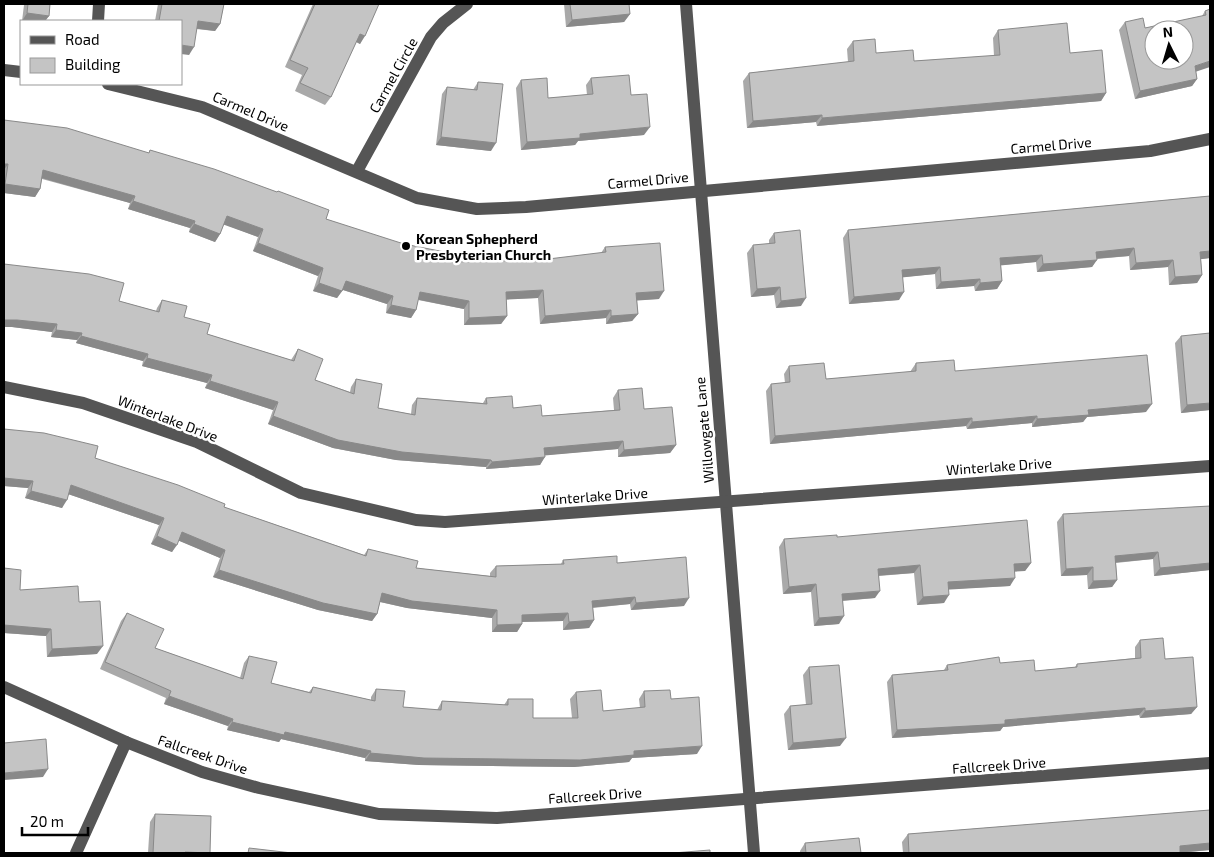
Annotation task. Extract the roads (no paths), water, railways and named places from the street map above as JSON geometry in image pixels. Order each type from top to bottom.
[{"type":"street","points":[[98,20],[99,4]]},
{"type":"street","name":"Carmel Circle","points":[[357,172],[431,37],[443,23],[467,4]]},
{"type":"street","name":"Willowgate Lane","points":[[686,4],[754,853]]},
{"type":"street","points":[[4,70],[20,72]]},
{"type":"street","name":"Carmel Drive","points":[[112,85],[202,107],[417,198],[477,209],[526,207],[1150,151],[1210,139]]},
{"type":"street","name":"Winterlake Drive","points":[[4,387],[83,403],[197,442],[301,493],[416,520],[445,522],[1210,466]]},
{"type":"street","name":"Fallcreek Drive","points":[[4,687],[126,742],[202,772],[268,790],[379,814],[497,818],[1210,763]]},
{"type":"street","points":[[76,853],[126,742]]},
{"type":"place","name":"Korean Sphepherd Presbyterian Church","points":[[406,246]]}]
